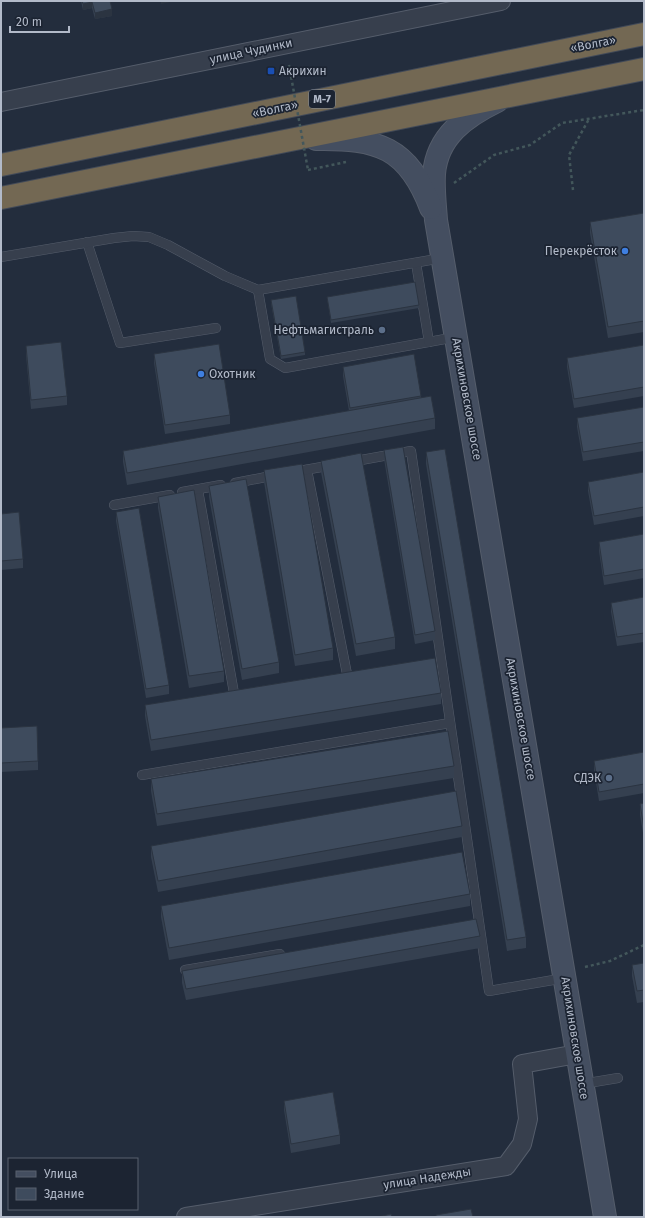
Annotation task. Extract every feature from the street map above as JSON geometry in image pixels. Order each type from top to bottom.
[{"type":"highway","name":"«Волга»","points":[[1,165],[644,34]]},
{"type":"highway","points":[[1,198],[644,69]]},
{"type":"main road","name":"Акрихиновское шоссе","points":[[506,97],[479,110],[458,125],[445,140],[434,172],[436,220],[457,337],[470,440],[565,978],[605,1217]]},
{"type":"main road","name":"Акрихиновское шоссе","points":[[293,140],[339,139],[366,142],[387,149],[402,160],[416,175],[436,220]]},
{"type":"street","name":"улица Чудинки","points":[[1,102],[501,1]]},
{"type":"street","name":"улица Надежды","points":[[186,1217],[506,1166],[522,1144],[528,1119],[522,1064],[577,1054]]},
{"type":"lane","points":[[1,257],[87,242],[133,236],[148,237],[168,245],[225,276],[258,290],[443,258]]},
{"type":"lane","points":[[87,242],[120,343],[216,328]]},
{"type":"lane","points":[[416,263],[429,342]]},
{"type":"lane","points":[[258,290],[270,359],[285,368],[457,337]]},
{"type":"lane","points":[[114,505],[411,451],[450,723],[475,922],[489,991],[565,978]]},
{"type":"lane","points":[[307,470],[347,674]]},
{"type":"lane","points":[[198,490],[234,693]]},
{"type":"lane","points":[[142,775],[450,723]]},
{"type":"lane","points":[[185,970],[286,953]]},
{"type":"lane","points":[[582,1084],[618,1078]]},
{"type":"path","points":[[288,65],[308,170],[349,162]]},
{"type":"path","points":[[453,184],[494,155],[530,145],[562,122],[644,110]]},
{"type":"path","points":[[573,190],[569,155],[590,118]]},
{"type":"path","points":[[585,967],[610,962],[644,945]]},
{"type":"building","points":[[82,1],[110,1],[112,9],[95,13],[92,2],[83,4]]},
{"type":"building","points":[[644,213],[644,321],[608,327],[590,222]]},
{"type":"building","points":[[415,282],[419,305],[331,320],[327,297]]},
{"type":"building","points":[[296,296],[305,352],[281,356],[271,300]]},
{"type":"building","points":[[61,342],[67,396],[31,400],[26,346]]},
{"type":"building","points":[[219,344],[230,415],[165,425],[154,354]]},
{"type":"building","points":[[644,345],[644,387],[574,399],[567,358]]},
{"type":"building","points":[[414,354],[421,396],[350,408],[343,367]]},
{"type":"building","points":[[431,396],[435,418],[127,473],[123,451]]},
{"type":"building","points":[[644,407],[644,442],[583,452],[577,418]]},
{"type":"building","points":[[403,447],[435,631],[415,635],[384,450]]},
{"type":"building","points":[[445,449],[526,937],[507,940],[426,452]]},
{"type":"building","points":[[361,453],[395,637],[356,644],[321,461]]},
{"type":"building","points":[[302,464],[333,648],[295,655],[264,470]]},
{"type":"building","points":[[644,472],[644,507],[594,516],[588,482]]},
{"type":"building","points":[[246,479],[279,662],[242,669],[209,486]]},
{"type":"building","points":[[194,490],[224,671],[189,676],[158,497]]},
{"type":"building","points":[[139,508],[169,685],[146,689],[116,512]]},
{"type":"building","points":[[19,512],[23,559],[1,561],[1,514]]},
{"type":"building","points":[[644,534],[644,569],[604,576],[599,542]]},
{"type":"building","points":[[644,597],[644,633],[617,637],[611,603]]},
{"type":"building","points":[[435,658],[441,693],[151,740],[145,705]]},
{"type":"building","points":[[37,726],[38,761],[1,763],[1,728]]},
{"type":"building","points":[[448,731],[454,766],[157,814],[151,779]]},
{"type":"building","points":[[644,752],[644,784],[599,792],[594,761]]},
{"type":"building","points":[[456,791],[462,826],[158,881],[151,846]]},
{"type":"building","points":[[644,803],[644,828],[640,804]]},
{"type":"building","points":[[462,852],[470,894],[169,948],[161,906]]},
{"type":"building","points":[[476,919],[480,936],[186,989],[182,971]]},
{"type":"building","points":[[644,963],[644,990],[637,991],[632,965]]},
{"type":"building","points":[[333,1092],[340,1135],[291,1144],[284,1101]]},
{"type":"building","points":[[471,1209],[473,1217],[436,1217],[436,1215]]},
{"type":"building","points":[[391,1214],[392,1217],[378,1217]]},
{"type":"place","name":"Акрихин","points":[[271,71]]},
{"type":"place","name":"Перекрёсток","points":[[625,251]]},
{"type":"place","name":"Нефтьмагистраль","points":[[382,330]]},
{"type":"place","name":"Охотник","points":[[201,374]]},
{"type":"place","name":"СДЭК","points":[[609,778]]}]
